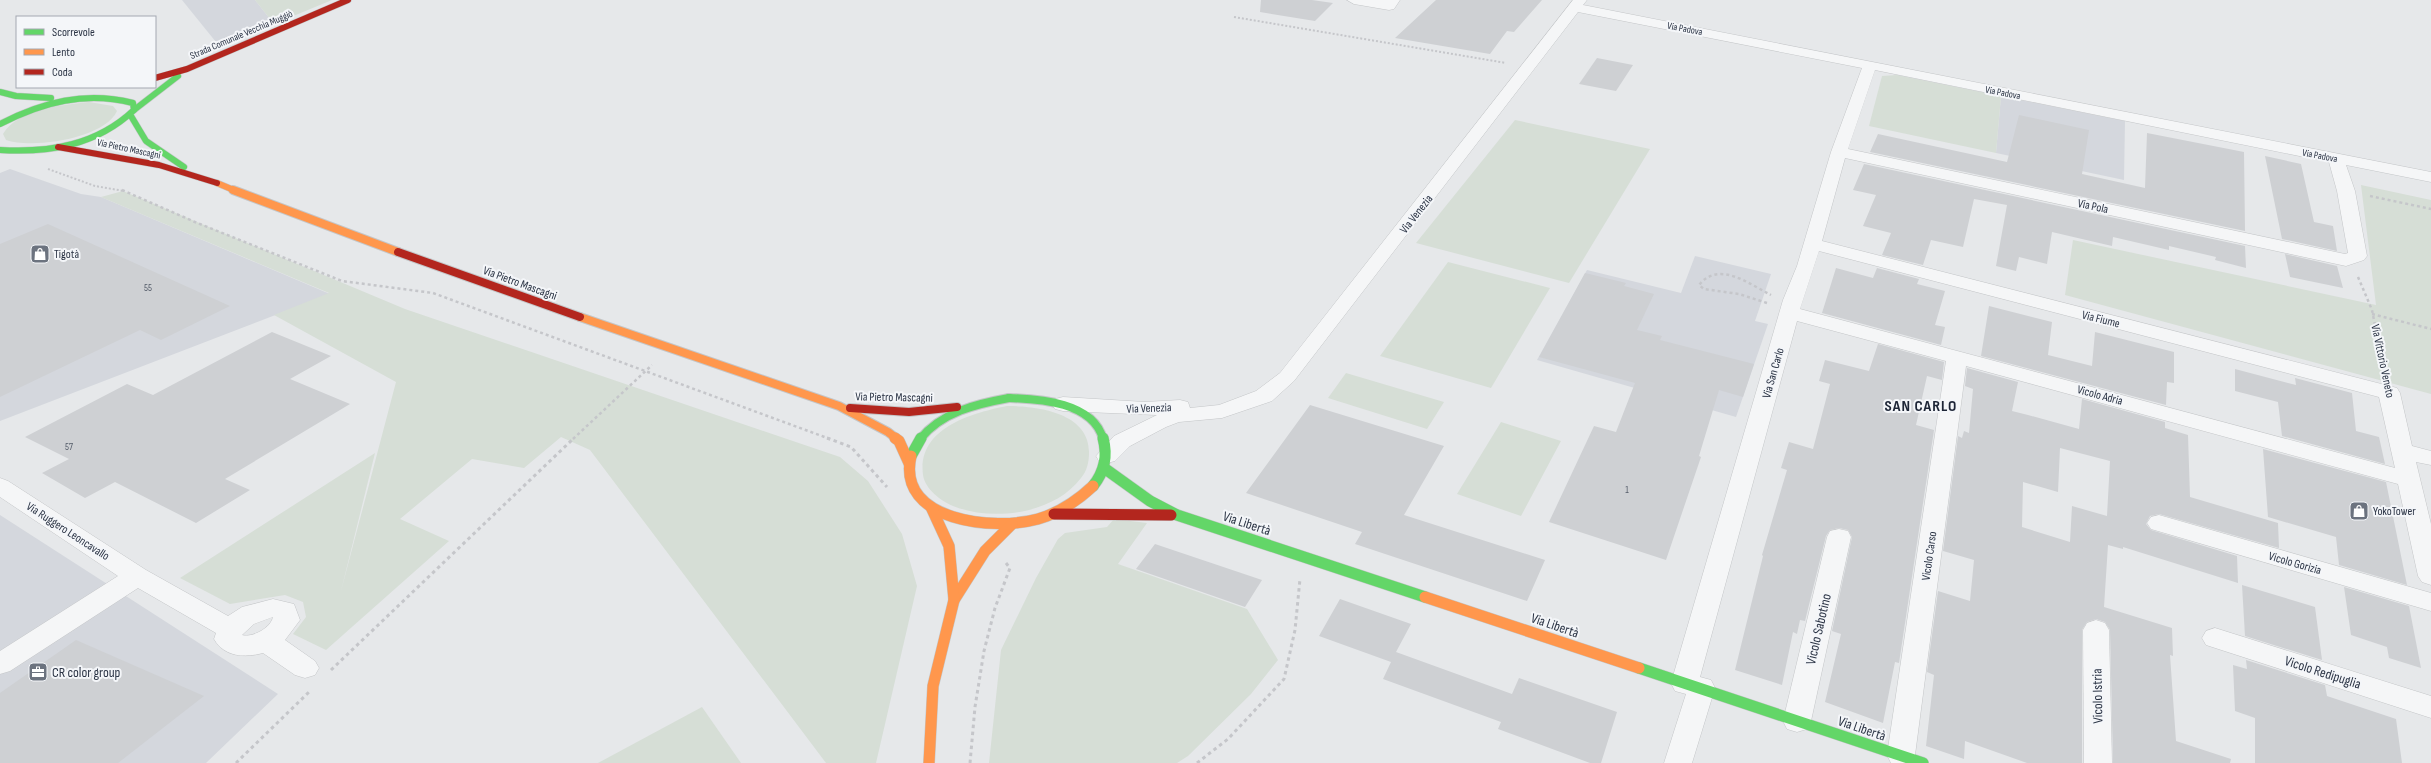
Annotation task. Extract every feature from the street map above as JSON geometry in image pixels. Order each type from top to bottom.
[{"type":"main road","name":"Strada Comunale Vecchia Muggiò","points":[[187,69],[348,0]]},
{"type":"main road","points":[[156,78],[187,69]]},
{"type":"main road","points":[[0,150],[34,150],[58,147],[104,133],[132,113],[187,69]]},
{"type":"main road","points":[[0,124],[11,117],[41,106],[87,97],[112,90]]},
{"type":"main road","points":[[0,92],[16,96],[74,99]]},
{"type":"main road","name":"Via Pietro Mascagni","points":[[87,97],[123,99],[133,103],[132,113],[146,141],[195,174]]},
{"type":"main road","name":"Via Pietro Mascagni","points":[[58,147],[112,155],[195,174],[299,216],[672,350],[839,406],[888,432],[899,441],[909,463],[913,486],[931,507]]},
{"type":"main road","points":[[0,159],[34,150]]},
{"type":"main road","points":[[909,463],[914,448],[923,435],[947,416],[972,405],[1009,398],[1047,400],[1064,404],[1087,417],[1096,425],[1104,440],[1105,462],[1096,481],[1085,494],[1069,505],[1050,514],[1012,524],[975,523],[948,516],[931,507]]},
{"type":"main road","name":"Via Pietro Mascagni","points":[[839,406],[909,412],[972,405]]},
{"type":"main road","name":"Via Libertà","points":[[1105,462],[1150,501],[1177,515],[1302,555],[1923,763]]},
{"type":"main road","points":[[931,507],[949,546],[954,600]]},
{"type":"main road","name":"Via Libertà","points":[[1050,514],[1177,515]]},
{"type":"main road","points":[[929,763],[933,686],[954,600],[985,551],[1012,524]]},
{"type":"street","points":[[1354,0],[1391,3]]},
{"type":"street","name":"Via Padova","points":[[1577,4],[1599,11],[2431,177]]},
{"type":"street","name":"Via Venezia","points":[[1105,462],[1122,441],[1158,422],[1176,416],[1222,410],[1264,396],[1288,377],[1530,67],[1577,4]]},
{"type":"street","name":"Via San Carlo","points":[[1678,763],[1693,686],[1792,307],[1839,152],[1870,65]]},
{"type":"street","name":"Via Pola","points":[[1839,152],[2346,260]]},
{"type":"street","points":[[2336,158],[2346,191],[2358,256],[2346,260]]},
{"type":"street","name":"Via Fiume","points":[[1812,244],[2389,393]]},
{"type":"street","name":"Vicolo Adria","points":[[1792,307],[1957,357],[2409,479]]},
{"type":"street","name":"Vicolo Carso","points":[[1901,755],[1957,357]]},
{"type":"street","name":"Via Vittorio Veneto","points":[[2389,393],[2430,566]]},
{"type":"street","name":"Via Venezia","points":[[1064,404],[1145,409],[1234,406]]},
{"type":"street","points":[[2402,451],[2431,458]]},
{"type":"street","name":"Via Ruggero Leoncavallo","points":[[0,486],[137,576],[230,629]]},
{"type":"street","name":"Vicolo Gorizia","points":[[2159,523],[2431,602]]},
{"type":"street","name":"Vicolo Sabotino","points":[[1797,721],[1839,537]]},
{"type":"street","points":[[0,664],[137,576]]},
{"type":"street","points":[[273,608],[284,611],[287,620],[280,631],[266,641],[249,647],[234,646],[227,640],[230,629],[241,618],[257,610],[273,608]]},
{"type":"street","name":"Vicolo Istria","points":[[2096,630],[2098,763]]},
{"type":"street","name":"Vicolo Redipuglia","points":[[2215,638],[2431,707]]},
{"type":"street","points":[[266,641],[314,678]]},
{"type":"path","points":[[1234,17],[1530,67]]},
{"type":"path","points":[[43,167],[95,186],[118,188],[195,222],[342,281],[434,293],[646,370],[851,447],[891,493]]},
{"type":"path","points":[[2346,191],[2431,210]]},
{"type":"path","name":"Via Vittorio Veneto","points":[[2346,260],[2363,285],[2372,314],[2389,393]]},
{"type":"path","points":[[1722,272],[1772,295],[1792,307],[1739,294],[1704,289],[1698,285],[1702,278],[1710,273],[1722,272]]},
{"type":"path","points":[[2372,314],[2431,329]]},
{"type":"path","points":[[236,763],[314,678],[646,370],[672,350]]},
{"type":"path","points":[[1197,763],[1228,739],[1284,679],[1295,630],[1302,555]]},
{"type":"path","points":[[970,763],[977,682],[995,605],[1010,568],[1009,565],[1003,561]]},
{"type":"shaded area","points":[[182,0],[255,0],[274,24],[220,47]]},
{"type":"shaded area","points":[[255,0],[332,0],[274,24]]},
{"type":"shaded area","points":[[1897,75],[2001,96],[1996,153],[1869,126],[1882,76]]},
{"type":"shaded area","points":[[2001,96],[2125,121],[2124,180],[1996,153]]},
{"type":"shaded area","points":[[89,102],[113,106],[117,111],[110,121],[98,129],[83,135],[66,139],[49,142],[18,142],[6,140],[3,134],[19,119],[30,114],[54,107]]},
{"type":"shaded area","points":[[1515,120],[1650,149],[1569,283],[1416,243]]},
{"type":"shaded area","points":[[10,169],[81,194],[101,197],[330,294],[0,421],[0,173]]},
{"type":"shaded area","points":[[2361,185],[2431,200],[2431,394],[2065,295],[2073,240],[2376,305]]},
{"type":"shaded area","points":[[123,191],[405,309],[840,457],[868,481],[902,534],[917,586],[876,763],[826,763],[590,450],[561,437],[524,468],[472,459],[400,519],[449,541],[326,650],[293,634],[306,617],[303,602],[285,595],[230,604],[180,578],[375,453],[341,591],[396,382],[274,315],[329,293],[101,197]]},
{"type":"shaded area","points":[[1695,256],[1771,274],[1755,321],[1768,324],[1736,417],[1537,360],[1587,270],[1681,293]]},
{"type":"shaded area","points":[[1448,262],[1550,288],[1491,388],[1380,356]]},
{"type":"shaded area","points":[[1346,373],[1444,402],[1427,429],[1328,398]]},
{"type":"shaded area","points":[[1007,406],[1047,410],[1060,414],[1072,421],[1081,429],[1087,439],[1089,460],[1085,472],[1081,478],[1069,490],[1055,500],[1022,512],[1004,514],[969,511],[953,506],[939,498],[930,490],[924,480],[923,475],[923,459],[929,445],[938,434],[963,419],[978,413]]},
{"type":"shaded area","points":[[1501,422],[1561,441],[1521,516],[1457,494]]},
{"type":"shaded area","points":[[0,515],[278,694],[206,763],[0,763]]},
{"type":"shaded area","points":[[1114,519],[1147,523],[1118,564],[1247,609],[1278,660],[1251,694],[1188,756],[1177,763],[989,763],[1001,650],[1036,578],[1058,539],[1065,533],[1107,527]]},
{"type":"shaded area","points":[[702,707],[741,763],[598,763]]},
{"type":"building","points":[[1261,0],[1312,0],[1333,3],[1315,21],[1260,12]]},
{"type":"building","points":[[1436,0],[1542,0],[1514,32],[1507,31],[1490,54],[1395,38]]},
{"type":"building","points":[[1597,58],[1633,65],[1616,91],[1579,84]]},
{"type":"building","points":[[2019,115],[2089,130],[2082,174],[2145,188],[2147,133],[2244,152],[2245,231],[1870,152],[1878,134],[2007,162]]},
{"type":"building","points":[[2265,156],[2301,164],[2314,222],[2333,226],[2337,251],[2282,239]]},
{"type":"building","points":[[1864,164],[2245,246],[2246,268],[2215,260],[2216,257],[2169,246],[2169,250],[2113,237],[2112,246],[2052,232],[2047,264],[2019,257],[2016,271],[1996,266],[2007,205],[1974,199],[1963,247],[1931,240],[1923,265],[1882,255],[1891,233],[1863,226],[1876,195],[1853,190]]},
{"type":"building","points":[[48,224],[230,306],[161,340],[140,330],[0,397],[0,244]]},
{"type":"building","points":[[2285,254],[2337,266],[2343,288],[2290,277]]},
{"type":"building","points":[[1836,268],[1873,278],[1877,268],[1919,279],[1917,284],[1945,291],[1935,325],[1945,327],[1941,345],[1822,313]]},
{"type":"building","points":[[1585,273],[1626,283],[1624,286],[1654,294],[1637,330],[1662,336],[1660,340],[1754,364],[1743,397],[1719,390],[1699,456],[1701,457],[1666,560],[1549,522],[1594,426],[1616,432],[1635,383],[1539,357]]},
{"type":"building","points":[[1989,306],[2052,322],[2048,355],[2092,366],[2095,332],[2174,352],[2174,383],[2167,382],[2166,405],[1981,356]]},
{"type":"building","points":[[272,332],[331,356],[290,379],[350,404],[225,479],[250,490],[196,523],[115,482],[85,498],[42,473],[69,459],[25,437],[127,384],[153,395]]},
{"type":"building","points":[[1878,344],[1944,362],[1942,380],[1927,376],[1916,425],[1934,430],[1899,663],[1895,662],[1883,723],[1825,702],[1841,634],[1832,631],[1852,537],[1848,530],[1839,528],[1830,530],[1826,536],[1805,621],[1800,620],[1797,634],[1793,632],[1782,685],[1735,670],[1763,556],[1762,555],[1787,470],[1781,468],[1789,442],[1813,449],[1830,384],[1819,381],[1825,360],[1869,371]]},
{"type":"building","points":[[1967,368],[2018,382],[2012,411],[2079,429],[2082,399],[2165,422],[2165,428],[2188,435],[2190,497],[2278,523],[2279,548],[2159,514],[2150,516],[2146,524],[2151,530],[2237,556],[2238,583],[2123,547],[2123,549],[2108,545],[2104,607],[2172,628],[2173,656],[2170,655],[2176,741],[2231,759],[2230,763],[2113,763],[2110,630],[2105,622],[2096,619],[2087,622],[2082,630],[2082,763],[2027,763],[1965,741],[1964,759],[1926,746],[1934,675],[1927,672],[1938,591],[1970,601],[1974,560],[1943,551],[1958,436],[1962,438],[1964,431],[1969,433],[1973,389],[1965,386]],"holes":[[[2060,448],[2110,461],[2107,516],[2072,506],[2070,542],[2022,527],[2023,482],[2058,492]]]},
{"type":"building","points":[[2235,369],[2296,385],[2295,378],[2352,393],[2356,431],[2379,437],[2385,464],[2282,436],[2278,402],[2235,391]]},
{"type":"building","points":[[1310,405],[1444,446],[1404,515],[1545,560],[1527,601],[1355,544],[1362,532],[1246,493]]},
{"type":"building","points":[[2263,449],[2386,482],[2407,585],[2339,565],[2336,537],[2268,517]]},
{"type":"building","points":[[1155,544],[1262,580],[1245,607],[1136,569]]},
{"type":"building","points":[[2242,585],[2315,607],[2322,660],[2245,636]]},
{"type":"building","points":[[2344,587],[2409,606],[2421,668],[2389,658],[2387,647],[2351,635]]},
{"type":"building","points":[[1340,599],[1411,624],[1396,652],[1512,694],[1519,678],[1617,712],[1601,763],[1590,763],[1498,729],[1501,722],[1383,679],[1391,662],[1319,636]]},
{"type":"building","points":[[76,640],[204,696],[118,763],[0,763],[0,693]]},
{"type":"building","points":[[2246,660],[2325,685],[2327,696],[2396,719],[2402,763],[2255,763],[2255,718],[2235,711],[2233,665],[2247,669]]},
{"type":"traffic: fast","points":[[134,110],[178,76]]},
{"type":"traffic: fast","points":[[0,92],[16,96],[51,98]]},
{"type":"traffic: fast","points":[[0,124],[31,109],[82,97],[99,97],[133,103],[134,110],[121,122],[106,132],[72,145],[36,151],[0,150]]},
{"type":"traffic: fast","points":[[131,116],[146,141],[184,167]]},
{"type":"traffic: fast","points":[[1009,398],[1038,400],[1069,407],[1082,413],[1094,422],[1102,434],[1106,449],[1106,459],[1099,478],[1093,486]]},
{"type":"traffic: fast","points":[[911,456],[917,443],[926,431],[938,422],[965,409],[980,404],[1009,398]]},
{"type":"traffic: fast","points":[[1104,468],[1150,501],[1177,515],[1425,597]]},
{"type":"traffic: fast","points":[[1639,668],[1923,763]]},
{"type":"traffic: slow","points":[[217,183],[299,216],[398,252]]},
{"type":"traffic: slow","points":[[580,317],[839,406],[888,432],[899,441],[909,463]]},
{"type":"traffic: slow","points":[[911,456],[910,474],[915,491],[926,503],[941,513],[958,519],[996,524],[1038,519],[1072,504],[1093,486]]},
{"type":"traffic: slow","points":[[929,763],[933,686],[954,600],[949,546],[931,507]]},
{"type":"traffic: slow","points":[[954,600],[985,551],[1012,524]]},
{"type":"traffic: slow","points":[[1425,597],[1639,668]]},
{"type":"traffic: jam","points":[[156,78],[187,69],[348,0]]},
{"type":"traffic: jam","points":[[58,147],[159,165],[217,183]]},
{"type":"traffic: jam","points":[[398,252],[580,317]]},
{"type":"traffic: jam","points":[[850,408],[909,412],[957,407]]},
{"type":"traffic: jam","points":[[1054,514],[1171,515]]},
{"type":"place","name":"Tigotà","points":[[40,254]]},
{"type":"place","name":"YokoTower","points":[[2359,511]]},
{"type":"place","name":"CR color group","points":[[38,672]]},
{"type":"district","name":"SAN CARLO","points":[[1921,405]]}]
